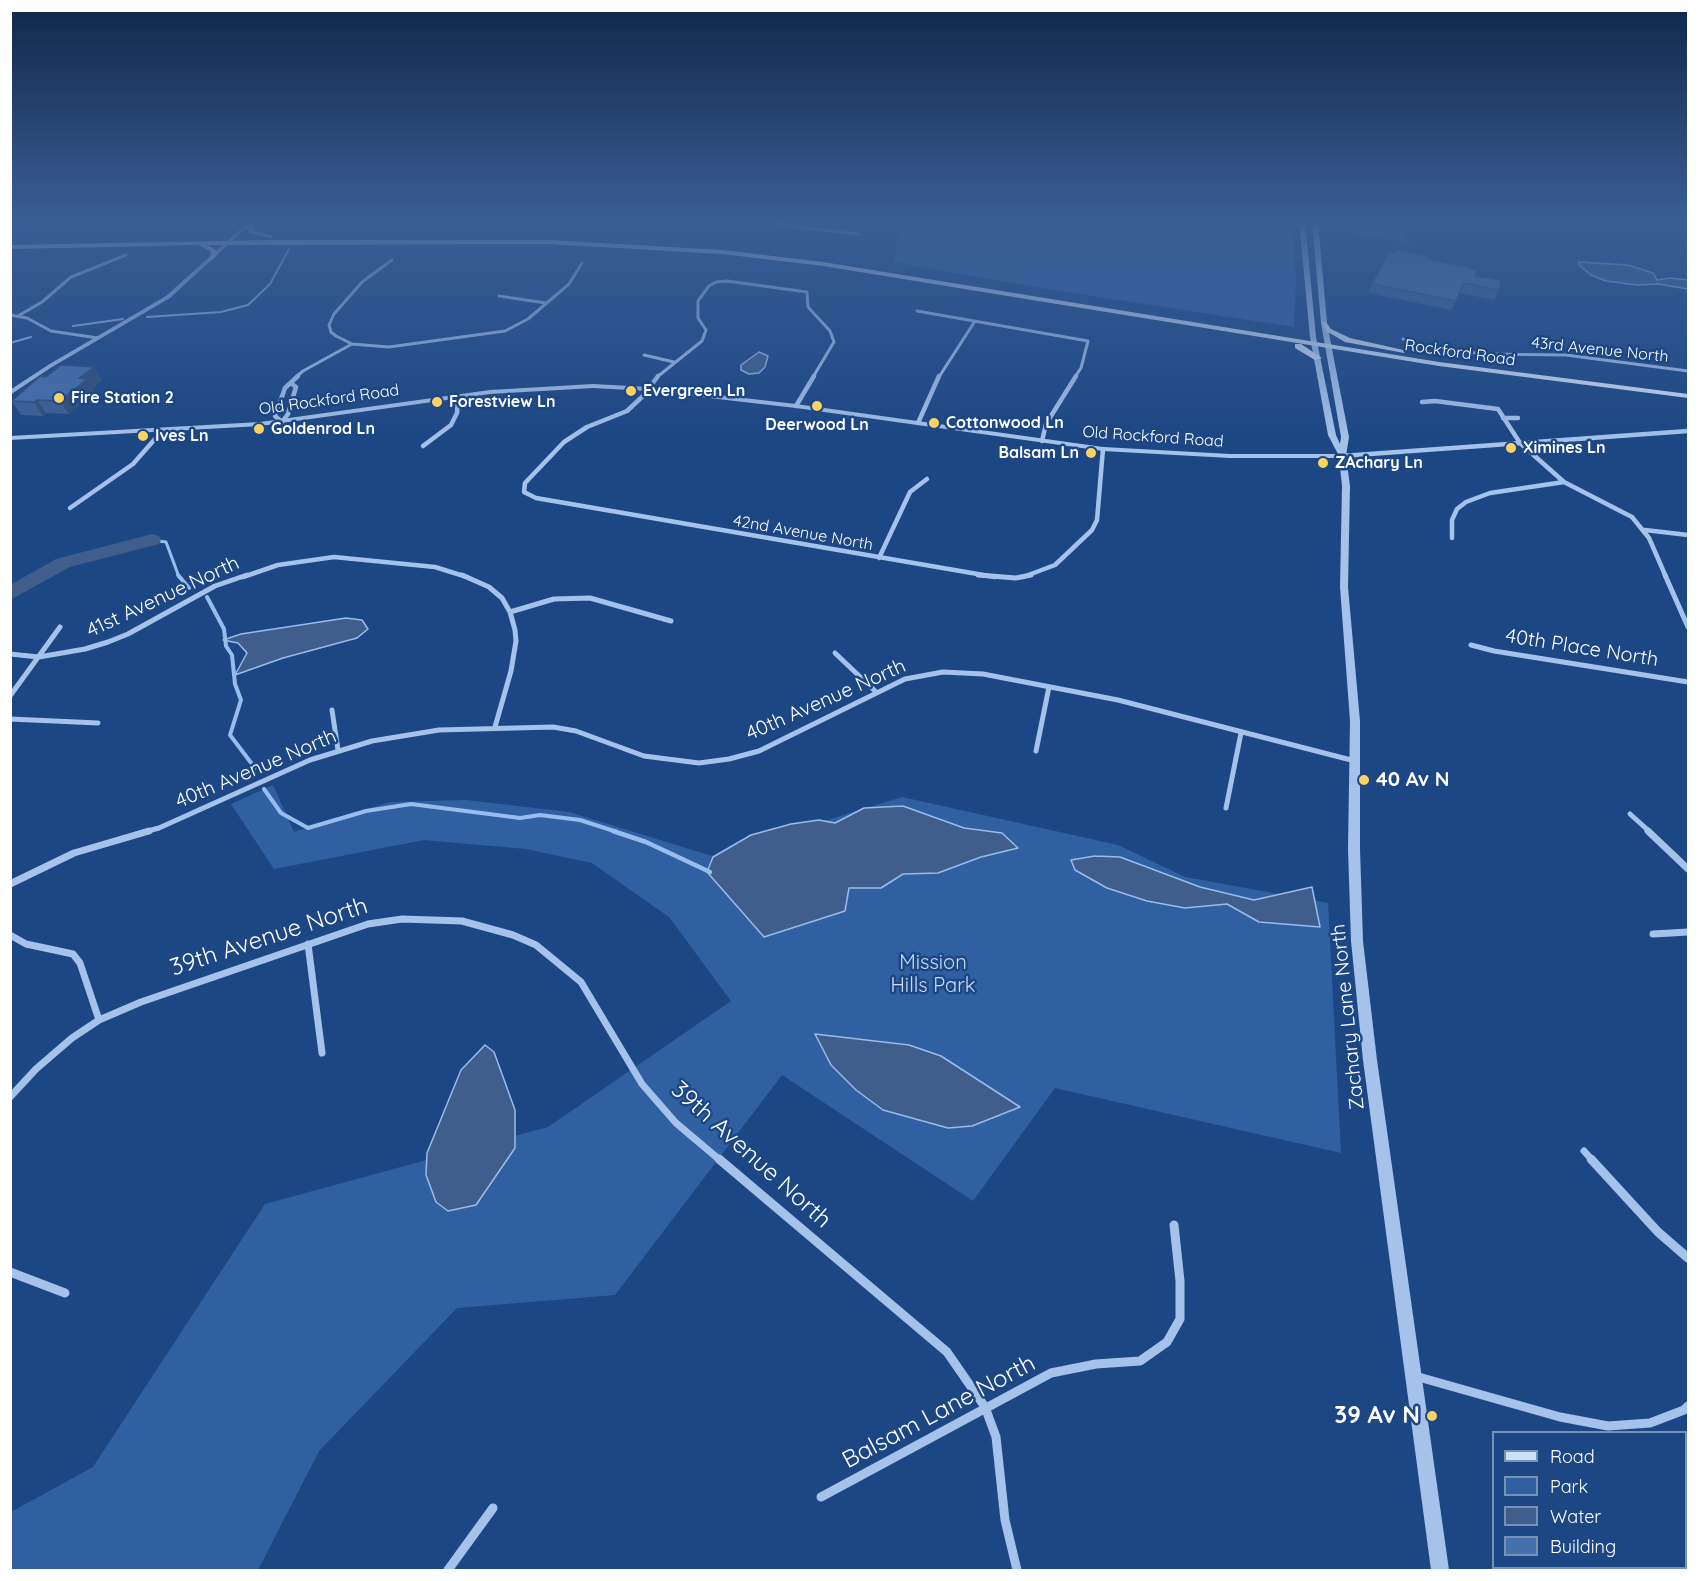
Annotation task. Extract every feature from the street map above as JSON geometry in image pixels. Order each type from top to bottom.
[{"type":"main road","name":"Rockford Road","points":[[1011,295],[1328,343],[1689,389]]},
{"type":"main road","name":"Rockford Road","points":[[1040,295],[1314,341]]},
{"type":"main road","points":[[1186,323],[1197,328],[1292,344],[1308,350],[1318,358]]},
{"type":"main road","points":[[1324,323],[1328,330],[1348,340],[1420,355]]},
{"type":"main road","name":"Rockford Road","points":[[1328,343],[1546,379],[1689,396]]},
{"type":"street","points":[[18,315],[50,295]]},
{"type":"street","points":[[10,393],[50,366],[171,295]]},
{"type":"street","points":[[351,295],[330,319],[331,332],[352,344],[389,346],[499,332],[524,322],[556,295]]},
{"type":"street","points":[[648,389],[659,375],[696,348],[706,335],[697,309],[703,295]]},
{"type":"street","points":[[796,406],[834,342],[830,331],[808,307],[807,295]]},
{"type":"street","name":"Zachary Lane North","points":[[1309,295],[1314,341],[1326,406],[1332,435],[1342,456]]},
{"type":"street","name":"Zachary Lane North","points":[[1322,295],[1324,323],[1345,437],[1342,456],[1346,486],[1344,587],[1355,721],[1354,849],[1358,941],[1370,1060],[1440,1570]]},
{"type":"street","points":[[499,296],[546,303]]},
{"type":"street","points":[[917,311],[1088,341],[1081,368],[1046,424],[1042,441]]},
{"type":"street","points":[[10,315],[18,315],[51,331],[98,338]]},
{"type":"street","points":[[918,423],[942,370],[975,321]]},
{"type":"street","name":"43rd Avenue North","points":[[1403,339],[1426,346],[1482,354],[1566,355],[1689,371]]},
{"type":"street","points":[[292,384],[296,387],[288,414],[282,422],[275,416],[285,388],[292,384],[303,371],[352,344]]},
{"type":"street","points":[[644,355],[674,362]]},
{"type":"street","name":"Old Rockford Road","points":[[10,438],[162,431],[282,422],[458,396],[559,386],[648,389],[796,406],[1103,449],[1230,456],[1342,456],[1689,430]]},
{"type":"street","name":"42nd Avenue North","points":[[648,389],[627,411],[575,433],[555,450],[523,487],[528,496],[1000,578],[1032,575],[1046,570],[1062,560],[1092,530],[1097,520],[1103,449]]},
{"type":"street","points":[[423,446],[451,425],[457,413],[458,396]]},
{"type":"street","points":[[1422,402],[1435,401],[1498,410],[1520,443],[1564,482],[1632,517],[1645,530],[1689,627]]},
{"type":"street","points":[[1326,406],[1341,408]]},
{"type":"street","points":[[1503,418],[1518,418]]},
{"type":"street","points":[[70,508],[133,464],[162,431]]},
{"type":"street","points":[[879,558],[910,492],[927,479]]},
{"type":"street","points":[[1452,538],[1452,520],[1458,509],[1466,502],[1490,493],[1564,482]]},
{"type":"street","points":[[1645,530],[1689,535]]},
{"type":"street","name":"41st Avenue North","points":[[10,654],[39,657],[85,649],[128,634],[215,586],[270,567],[334,557],[378,560],[455,572],[489,587],[502,598],[510,612]]},
{"type":"street","points":[[495,727],[511,671],[515,647],[515,630],[510,612],[554,599],[590,598],[671,621]]},
{"type":"street","name":"41st Avenue North","points":[[39,657],[60,627]]},
{"type":"street","name":"40th Place North","points":[[1471,645],[1494,651],[1689,682]]},
{"type":"street","points":[[835,653],[876,692]]},
{"type":"street","points":[[10,696],[39,657]]},
{"type":"street","name":"40th Avenue North","points":[[10,884],[74,853],[188,817],[293,766],[338,750],[406,735],[495,727],[553,727],[576,731],[644,756],[699,763],[729,759],[759,750],[905,679],[943,672],[983,674],[1146,706],[1241,733],[1355,761]]},
{"type":"street","points":[[1036,751],[1049,687]]},
{"type":"street","points":[[332,710],[338,750]]},
{"type":"street","points":[[10,720],[98,723]]},
{"type":"street","points":[[1226,808],[1241,733]]},
{"type":"street","points":[[1630,814],[1689,869]]},
{"type":"street","name":"39th Avenue North","points":[[10,1097],[36,1069],[72,1038],[99,1020],[141,1002],[368,924],[402,919],[433,919],[488,926],[536,945],[580,982],[619,1050],[642,1084],[676,1123],[947,1352],[985,1407],[996,1437],[1005,1520],[1017,1570]]},
{"type":"street","points":[[1653,934],[1689,932]]},
{"type":"street","points":[[10,935],[26,944],[73,954],[80,963],[99,1020]]},
{"type":"street","points":[[308,944],[322,1053]]},
{"type":"street","points":[[1584,1151],[1658,1232],[1689,1258]]},
{"type":"street","name":"Balsam Lane North","points":[[821,1497],[985,1407],[1051,1374],[1096,1364],[1140,1361],[1167,1342],[1180,1319],[1180,1281],[1174,1225]]},
{"type":"street","points":[[10,1272],[65,1293]]},
{"type":"street","points":[[1414,1376],[1560,1417],[1608,1426],[1650,1423],[1689,1406]]},
{"type":"street","points":[[448,1570],[493,1508]]},
{"type":"green space","points":[[1085,295],[1295,295],[1294,327]]},
{"type":"green space","name":"Mission Hills Park","points":[[273,785],[294,832],[390,802],[466,800],[569,812],[712,856],[902,797],[1118,845],[1185,877],[1328,903],[1341,1153],[1055,1088],[973,1201],[782,1075],[615,1295],[457,1308],[319,1451],[258,1570],[11,1570],[11,1512],[93,1467],[265,1204],[548,1127],[731,1001],[669,917],[592,863],[526,849],[424,840],[274,869],[231,804]]},
{"type":"water","points":[[759,352],[768,356],[765,367],[759,373],[749,374],[741,370],[741,365]]},
{"type":"water","points":[[346,618],[362,620],[368,629],[357,638],[283,658],[235,675],[247,653],[238,643],[223,640],[241,634]]},
{"type":"water","points":[[903,806],[964,828],[1002,833],[1018,848],[981,857],[938,873],[903,874],[881,888],[849,888],[845,911],[764,937],[707,872],[713,857],[751,835],[791,824],[819,820],[835,823],[864,808]]},
{"type":"water","points":[[1095,856],[1120,857],[1200,887],[1254,900],[1312,887],[1320,927],[1259,922],[1227,904],[1185,908],[1147,901],[1107,888],[1075,870],[1071,860]]},
{"type":"water","points":[[815,1034],[909,1045],[941,1056],[1020,1107],[972,1126],[948,1128],[883,1110],[856,1090],[831,1065]]},
{"type":"water","points":[[485,1045],[494,1052],[515,1110],[515,1148],[476,1205],[448,1211],[436,1202],[426,1175],[427,1153],[461,1070]]},
{"type":"building","points":[[1425,295],[1459,295],[1456,301]]},
{"type":"building","points":[[61,365],[94,367],[79,378],[87,379],[60,401],[12,401],[40,376],[46,377]]},
{"type":"waterway","points":[[147,317],[221,312],[248,305],[259,295]]},
{"type":"waterway","points":[[73,326],[123,319]]},
{"type":"waterway","points":[[10,343],[31,337]]},
{"type":"waterway","points":[[152,540],[166,542],[178,576]]},
{"type":"waterway","points":[[10,594],[63,563],[152,540]]},
{"type":"waterway","points":[[178,576],[189,588]]},
{"type":"waterway","points":[[207,597],[224,629],[226,646],[232,655],[235,684],[241,700],[230,735],[255,768]]},
{"type":"waterway","points":[[264,789],[281,813],[308,828],[366,811],[411,804],[520,818],[540,815],[580,820],[617,832]]},
{"type":"waterway","points":[[613,831],[646,842],[710,872]]},
{"type":"place","name":"Evergreen Ln","points":[[631,391]]},
{"type":"place","name":"Fire Station 2","points":[[59,398]]},
{"type":"place","name":"Forestview Ln","points":[[437,402]]},
{"type":"place","name":"Deerwood Ln","points":[[817,406]]},
{"type":"place","name":"Cottonwood Ln","points":[[934,423]]},
{"type":"place","name":"Goldenrod Ln","points":[[259,429]]},
{"type":"place","name":"Ives Ln","points":[[143,436]]},
{"type":"place","name":"Ximines Ln","points":[[1511,448]]},
{"type":"place","name":"Balsam Ln","points":[[1091,453]]},
{"type":"place","name":"ZAchary Ln","points":[[1323,463]]},
{"type":"place","name":"40 Av N","points":[[1364,780]]},
{"type":"place","name":"39 Av N","points":[[1432,1416]]}]
